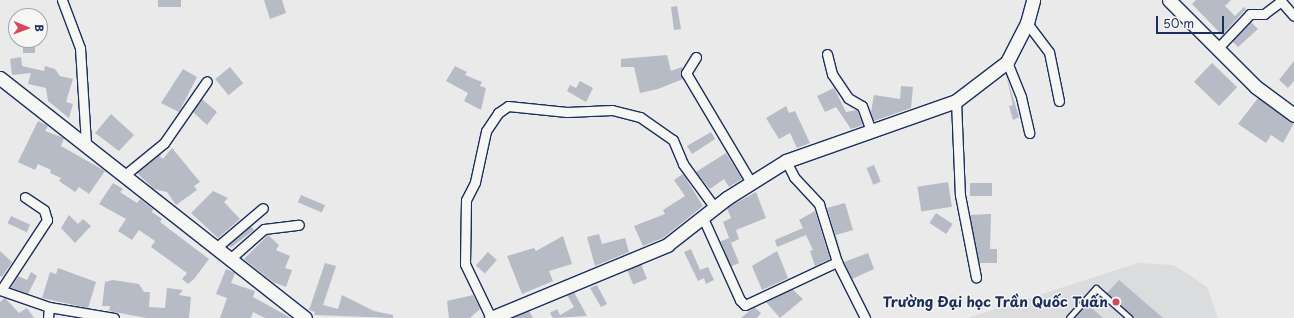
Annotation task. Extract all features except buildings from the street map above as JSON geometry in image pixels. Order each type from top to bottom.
[{"type":"street","points":[[62,0],[80,48],[86,144]]},
{"type":"street","points":[[715,208],[683,164],[673,140],[640,117],[612,110],[567,112],[508,106],[498,113],[486,130],[476,182],[466,200],[466,264],[491,318],[667,245],[715,208],[786,161],[956,101],[1007,62],[1027,23],[1033,0]]},
{"type":"street","points":[[1169,0],[1256,87],[1294,115]]},
{"type":"street","points":[[1217,49],[1250,14],[1264,14],[1281,1],[1294,16]]},
{"type":"street","points":[[1027,23],[1049,52],[1059,101]]},
{"type":"street","points":[[827,54],[832,74],[848,98],[862,106],[871,131]]},
{"type":"street","points":[[696,57],[686,73],[752,184]]},
{"type":"street","points":[[1007,62],[1021,97],[1029,133]]},
{"type":"street","points":[[0,78],[126,174],[305,318]]},
{"type":"street","points":[[126,174],[164,143],[207,81]]},
{"type":"street","points":[[956,101],[960,195],[976,277]]},
{"type":"street","points":[[786,161],[794,177],[818,204],[837,262],[865,318]]},
{"type":"street","points":[[25,197],[44,210],[47,220],[1,290],[49,307],[114,318]]},
{"type":"street","points":[[217,247],[263,208]]},
{"type":"street","points":[[703,218],[740,300],[745,305],[837,262]]},
{"type":"street","points":[[231,258],[264,229],[299,225]]},
{"type":"street","points":[[48,318],[49,307]]},
{"type":"lane","points":[[1069,318],[1096,288],[1130,318]]},
{"type":"shaded area","name":"Trường Đại học Trần Quốc Tuấn","points":[[1138,263],[1174,265],[1207,287],[1218,318],[968,318]]},
{"type":"place","name":"Trường Đại học Trần Quốc Tuấn","points":[[1116,302]]}]
